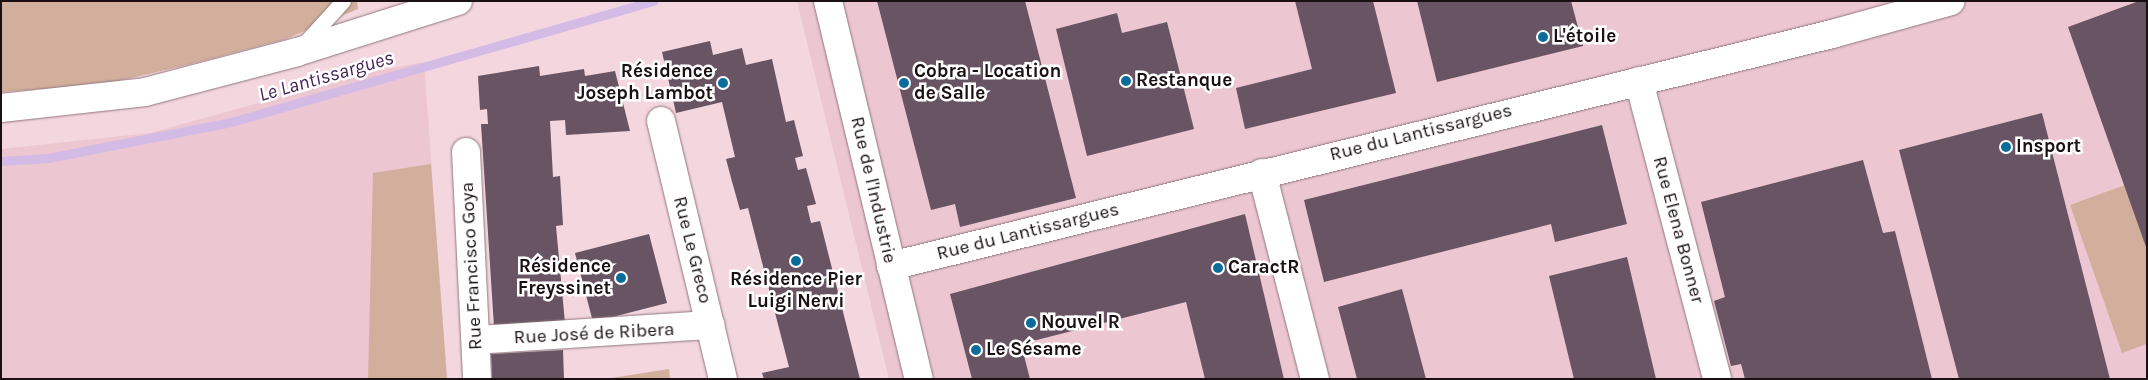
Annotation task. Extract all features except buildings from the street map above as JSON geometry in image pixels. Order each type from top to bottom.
[{"type":"street","points":[[1,108],[145,92],[297,52],[458,1]]},
{"type":"street","name":"Rue de l'Industrie","points":[[828,1],[918,379]]},
{"type":"street","name":"Rue du Lantissargues","points":[[890,266],[1639,81],[1951,1]]},
{"type":"street","name":"Rue Elena Bonner","points":[[1639,81],[1717,379]]},
{"type":"street","name":"Rue Le Greco","points":[[661,121],[723,379]]},
{"type":"street","name":"Rue Francisco Goya","points":[[466,152],[477,379]]},
{"type":"street","points":[[1262,173],[1316,379]]},
{"type":"street","name":"Rue José de Ribera","points":[[476,340],[711,325]]},
{"type":"lane","points":[[297,52],[343,1]]},
{"type":"shaded area","points":[[1,1],[357,1],[358,9],[283,40],[101,85],[1,92]]},
{"type":"shaded area","points":[[797,1],[2147,1],[2147,379],[889,379]]},
{"type":"shaded area","points":[[424,62],[447,379],[1,379],[1,149],[150,133],[367,73]]},
{"type":"shaded area","points":[[431,164],[447,379],[368,379],[373,173]]},
{"type":"shaded area","points":[[2125,185],[2147,248],[2147,344],[2122,353],[2070,205]]},
{"type":"shaded area","points":[[669,369],[670,379],[605,379]]},
{"type":"waterway","name":"Le Lantissargues","points":[[1,161],[48,158],[231,122],[654,1]]},
{"type":"place","name":"L'étoile","points":[[1543,37]]},
{"type":"place","name":"Restanque","points":[[1126,81]]},
{"type":"place","name":"Résidence Joseph Lambot","points":[[723,83]]},
{"type":"place","name":"Cobra - Location de Salle","points":[[904,83]]},
{"type":"place","name":"Insport","points":[[2006,147]]},
{"type":"place","name":"Résidence Pier Luigi Nervi","points":[[796,261]]},
{"type":"place","name":"CaractR","points":[[1218,268]]},
{"type":"place","name":"Résidence Freyssinet","points":[[621,278]]},
{"type":"place","name":"Nouvel R","points":[[1031,323]]},
{"type":"place","name":"Le Sésame","points":[[976,350]]}]
